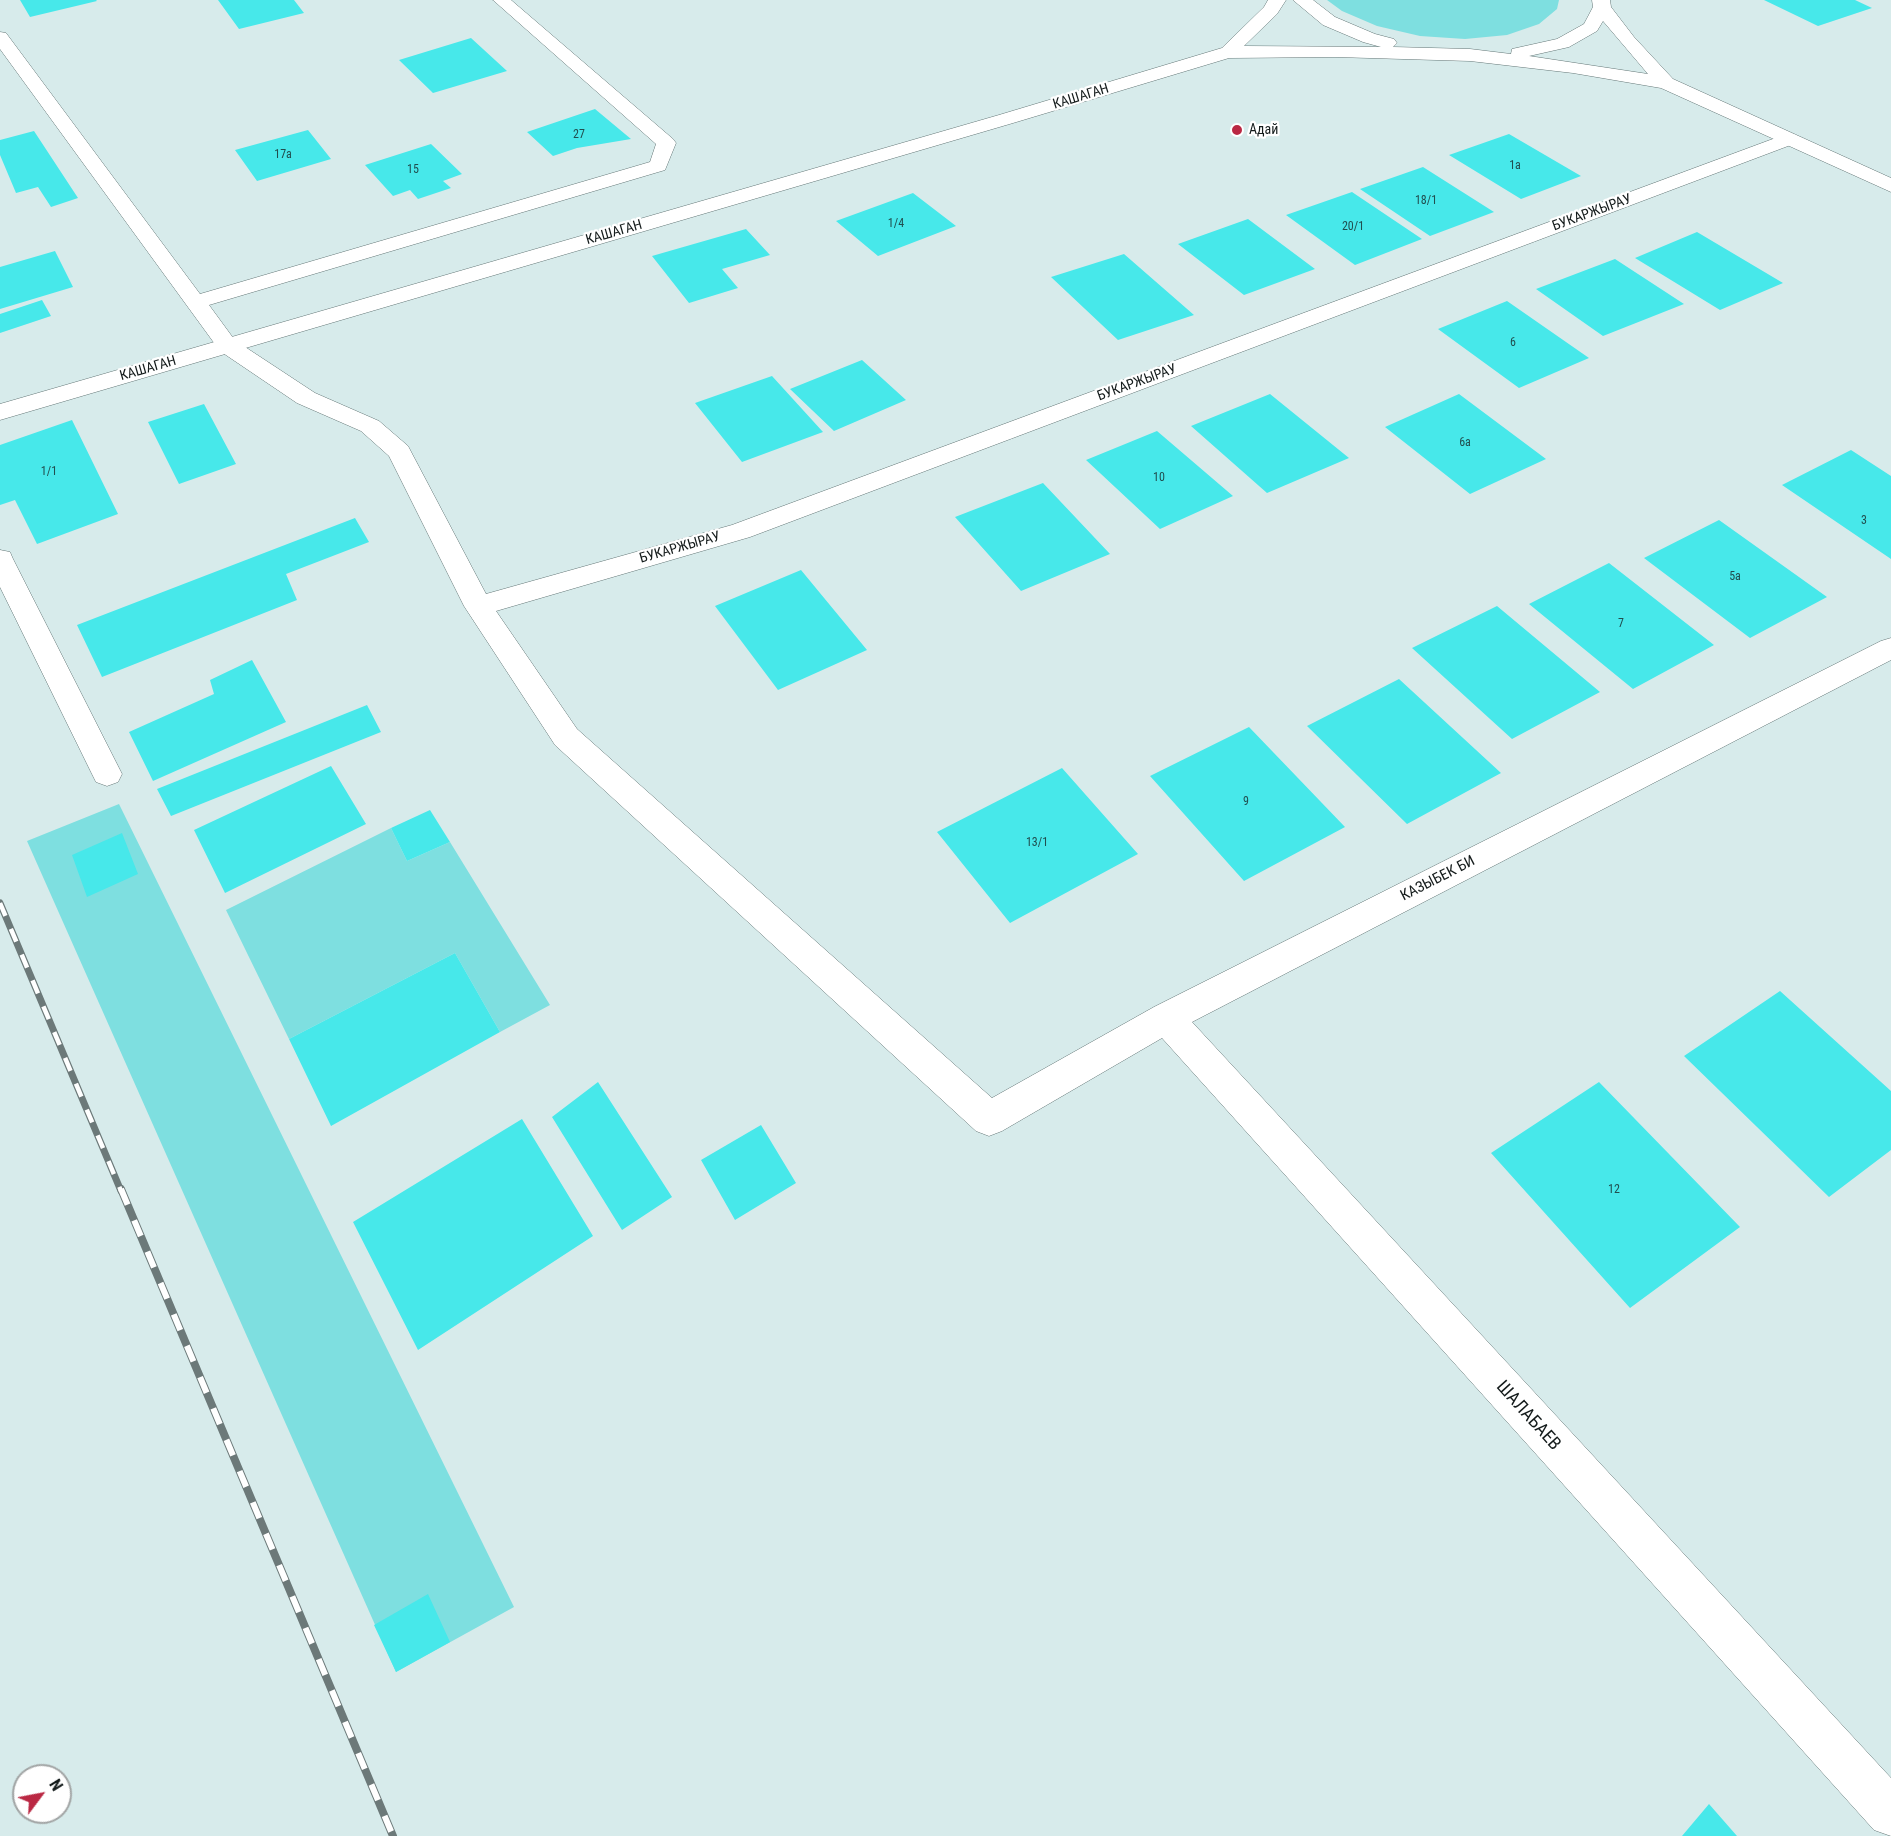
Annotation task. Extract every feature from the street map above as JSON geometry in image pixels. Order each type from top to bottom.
[{"type":"street","points":[[1228,52],[1277,0]]},
{"type":"street","points":[[1302,0],[1329,21],[1369,38],[1417,50],[1573,67],[1666,83],[1891,186]]},
{"type":"street","points":[[1228,52],[1336,51],[1470,55],[1521,53],[1563,43],[1591,27],[1601,3]]},
{"type":"street","points":[[1601,3],[1628,41],[1666,83]]},
{"type":"street","name":"КАШАГАН","points":[[0,412],[1006,119],[1228,52]]},
{"type":"street","name":"БУКАРЖЫРАУ","points":[[478,606],[741,531],[1789,139]]},
{"type":"street","points":[[228,346],[306,398],[370,426],[399,452],[478,606]]},
{"type":"street","points":[[0,559],[107,774]]},
{"type":"street","name":"КАЗЫБЕК БИ","points":[[478,606],[566,737],[989,1119],[1166,1018],[1891,648]]},
{"type":"street","name":"ШАЛАБАЕВ","points":[[1166,1018],[1891,1813]]},
{"type":"lane","points":[[195,302],[658,165],[666,143],[501,0]]},
{"type":"lane","points":[[0,37],[228,346]]},
{"type":"shaded area","points":[[1327,0],[1559,0],[1557,9],[1539,24],[1507,35],[1465,39],[1420,36],[1377,26],[1342,11]]},
{"type":"shaded area","points":[[119,804],[514,1607],[396,1672],[27,841]]},
{"type":"shaded area","points":[[391,828],[407,861],[450,842],[550,1005],[500,1032],[455,953],[289,1039],[226,910]]},
{"type":"building","points":[[20,0],[96,0],[97,1],[30,17]]},
{"type":"building","points":[[218,0],[294,0],[304,13],[239,29]]},
{"type":"building","points":[[1764,0],[1855,0],[1872,8],[1818,26]]},
{"type":"building","points":[[471,38],[507,71],[433,93],[399,60]]},
{"type":"building","points":[[595,109],[631,139],[577,148],[553,156],[527,132]]},
{"type":"building","points":[[308,130],[331,159],[257,181],[235,150]]},
{"type":"building","points":[[34,131],[78,198],[51,207],[38,187],[16,193],[0,155],[0,140]]},
{"type":"building","points":[[1509,134],[1581,176],[1521,199],[1449,155]]},
{"type":"building","points":[[431,144],[462,174],[443,181],[451,188],[418,199],[410,190],[393,196],[365,165]]},
{"type":"building","points":[[1423,167],[1494,212],[1430,236],[1360,189]]},
{"type":"building","points":[[1352,192],[1422,239],[1355,265],[1286,215]]},
{"type":"building","points":[[913,193],[956,226],[878,256],[836,221]]},
{"type":"building","points":[[1248,219],[1315,269],[1244,295],[1178,244]]},
{"type":"building","points":[[746,229],[770,255],[722,269],[738,288],[689,303],[652,256]]},
{"type":"building","points":[[1697,232],[1783,283],[1720,310],[1635,258]]},
{"type":"building","points":[[55,251],[73,287],[0,309],[0,267]]},
{"type":"building","points":[[1124,254],[1194,315],[1118,340],[1051,277]]},
{"type":"building","points":[[1615,259],[1684,304],[1603,336],[1536,289]]},
{"type":"building","points":[[42,300],[51,316],[0,333],[0,314]]},
{"type":"building","points":[[1507,301],[1589,358],[1519,388],[1438,329]]},
{"type":"building","points":[[862,360],[906,400],[834,431],[790,389]]},
{"type":"building","points":[[772,376],[823,432],[742,462],[695,403]]},
{"type":"building","points":[[1270,394],[1349,458],[1267,493],[1191,426]]},
{"type":"building","points":[[1459,394],[1546,459],[1470,494],[1385,427]]},
{"type":"building","points":[[204,404],[236,464],[179,484],[148,422]]},
{"type":"building","points":[[72,420],[118,514],[37,544],[15,500],[0,505],[0,445]]},
{"type":"building","points":[[1157,431],[1233,496],[1160,529],[1086,460]]},
{"type":"building","points":[[1851,450],[1891,476],[1891,559],[1782,485]]},
{"type":"building","points":[[1043,483],[1110,554],[1021,591],[955,517]]},
{"type":"building","points":[[355,518],[369,542],[286,574],[297,600],[102,677],[77,625]]},
{"type":"building","points":[[1719,520],[1827,597],[1750,638],[1644,558]]},
{"type":"building","points":[[1609,563],[1714,645],[1633,689],[1529,604]]},
{"type":"building","points":[[801,570],[867,650],[778,690],[715,606]]},
{"type":"building","points":[[1497,606],[1600,692],[1512,739],[1412,648]]},
{"type":"building","points":[[252,660],[286,722],[153,781],[129,732],[214,694],[210,680]]},
{"type":"building","points":[[1399,679],[1501,773],[1407,824],[1307,726]]},
{"type":"building","points":[[367,705],[381,732],[171,816],[157,789]]},
{"type":"building","points":[[1249,727],[1345,827],[1244,881],[1150,776]]},
{"type":"building","points":[[331,766],[366,824],[225,893],[194,830]]},
{"type":"building","points":[[1062,768],[1138,854],[1010,923],[937,832]]},
{"type":"building","points":[[430,810],[450,842],[407,861],[391,828]]},
{"type":"building","points":[[122,833],[138,874],[87,897],[72,855]]},
{"type":"building","points":[[455,953],[500,1032],[331,1126],[289,1039]]},
{"type":"building","points":[[1780,991],[1891,1091],[1891,1150],[1829,1197],[1684,1056]]},
{"type":"building","points":[[598,1082],[672,1197],[622,1230],[552,1117]]},
{"type":"building","points":[[1599,1082],[1740,1227],[1630,1308],[1491,1153]]},
{"type":"building","points":[[522,1119],[593,1236],[418,1350],[353,1222]]},
{"type":"building","points":[[761,1125],[796,1183],[735,1220],[701,1160]]},
{"type":"building","points":[[428,1594],[450,1642],[396,1672],[374,1625]]},
{"type":"building","points":[[1709,1804],[1737,1836],[1682,1836]]},
{"type":"railway","points":[[0,903],[121,1191]]},
{"type":"railway","points":[[121,1189],[393,1836]]},
{"type":"place","name":"Адай","points":[[1237,130]]}]
